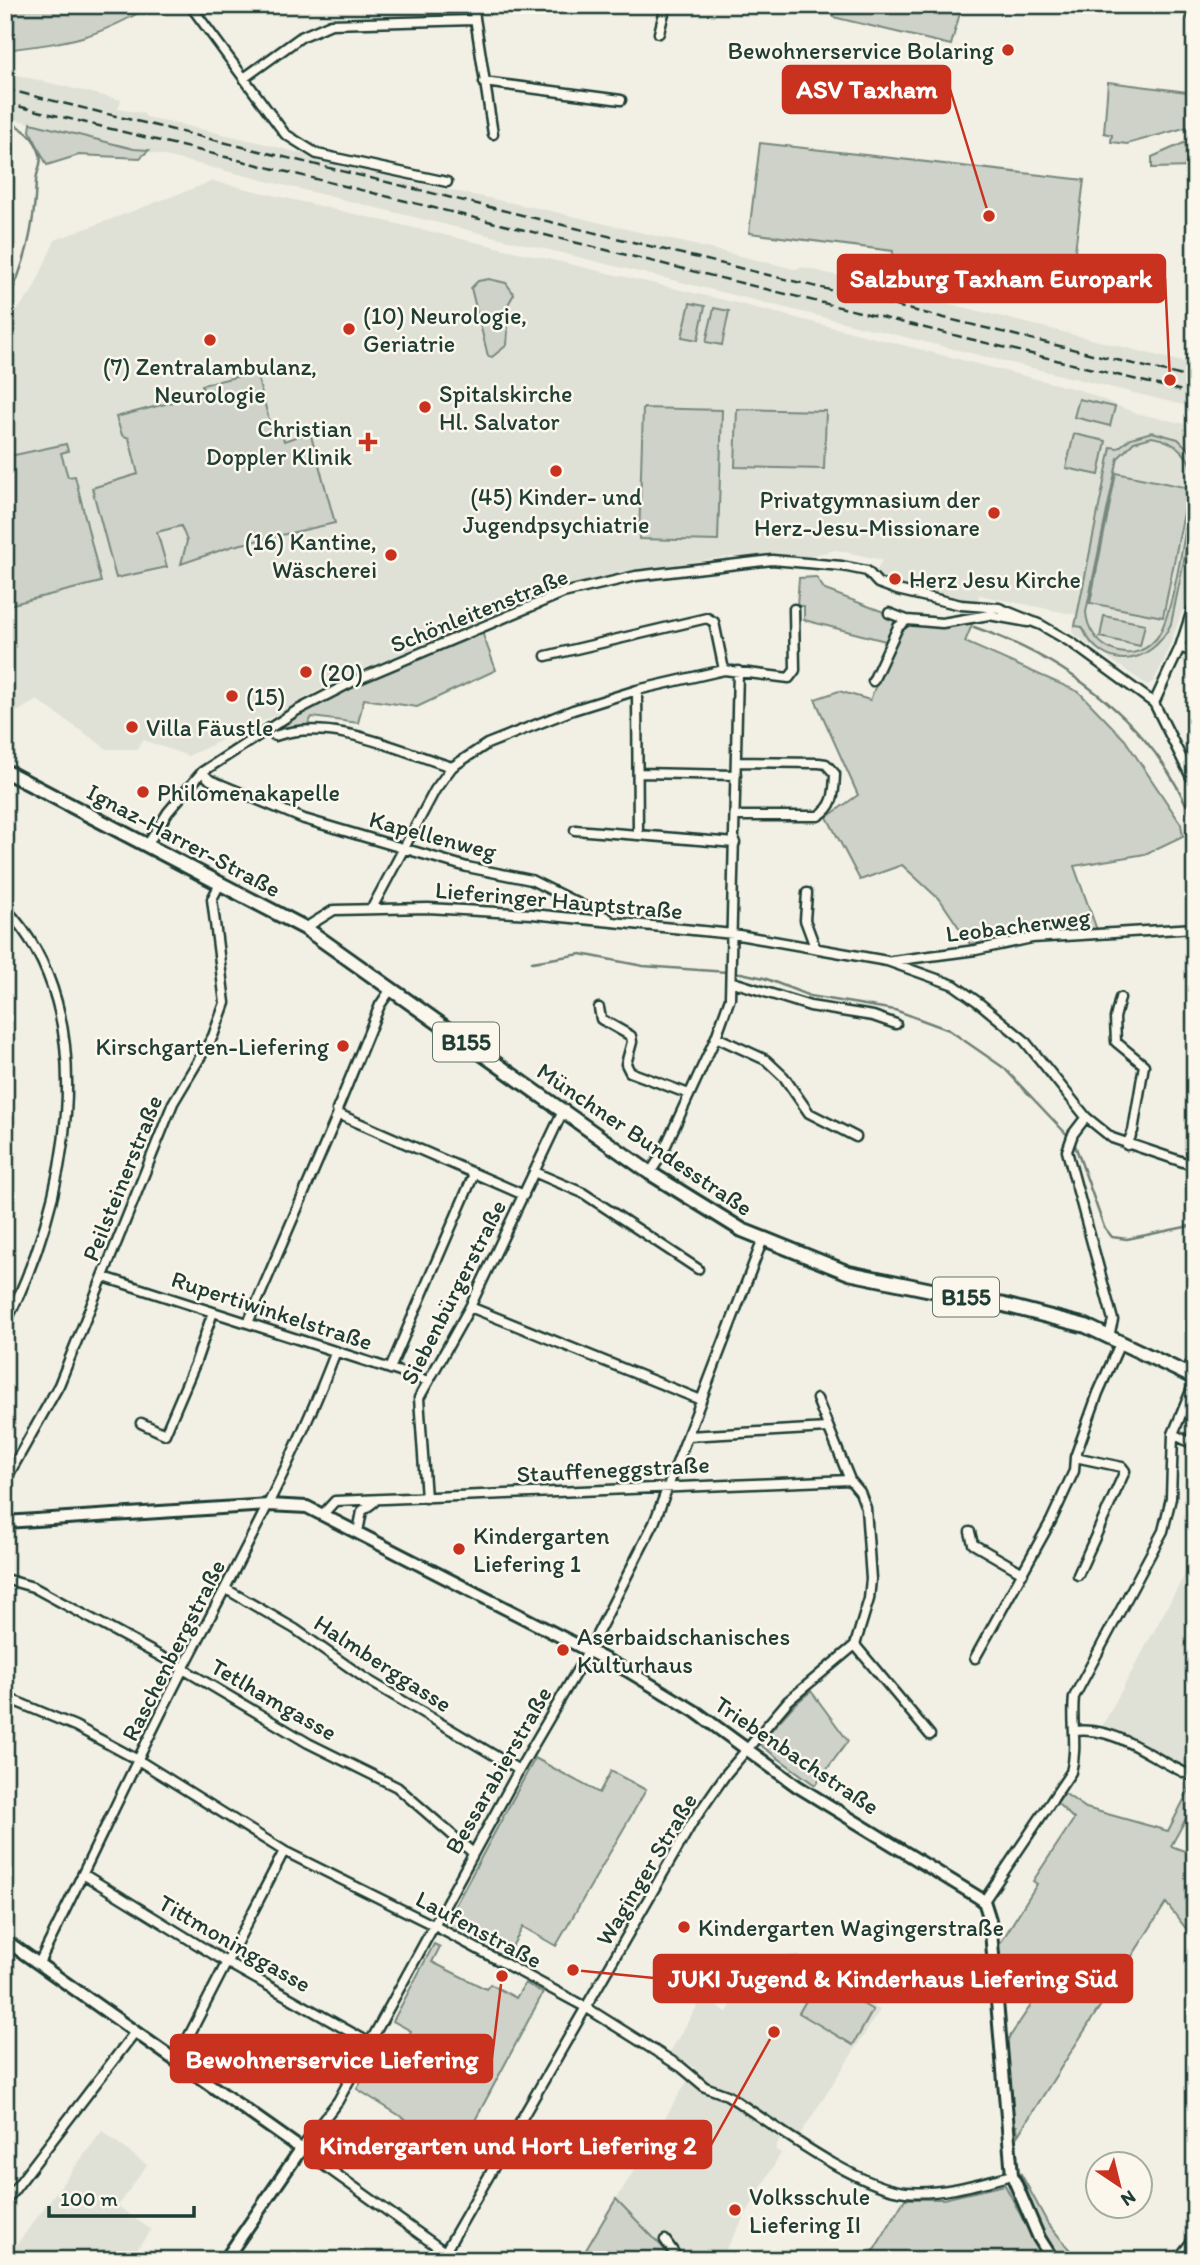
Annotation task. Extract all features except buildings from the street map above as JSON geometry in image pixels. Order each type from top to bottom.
[{"type":"highway","points":[[1181,2260],[1195,2242]]},
{"type":"main road","name":"Ignaz-Harrer-Straße","points":[[7,774],[148,844],[305,928]]},
{"type":"main road","name":"Münchner Bundesstraße","points":[[305,928],[650,1173],[763,1240],[822,1264],[873,1279],[1054,1317],[1115,1338],[1192,1377]]},
{"type":"street","points":[[190,5],[285,134],[307,150],[447,182]]},
{"type":"street","points":[[473,5],[493,134]]},
{"type":"street","points":[[659,33],[666,5]]},
{"type":"street","points":[[1191,5],[1195,16]]},
{"type":"street","points":[[244,78],[301,37],[331,24],[474,20]]},
{"type":"street","points":[[484,82],[621,100]]},
{"type":"street","name":"Schönleitenstraße","points":[[148,844],[168,811],[202,772],[296,711],[354,681],[563,593],[636,576],[718,564],[772,560],[842,566],[867,571],[884,586],[961,605],[999,608],[1041,625],[1072,643],[1154,704]]},
{"type":"street","points":[[1195,601],[1180,648],[1154,704],[1195,785]]},
{"type":"street","points":[[372,908],[435,790],[452,767],[509,733],[637,690],[724,670],[789,678],[795,670],[794,609]]},
{"type":"street","name":"Schönleitenstraße","points":[[890,613],[907,621],[942,623],[989,615],[1041,625]]},
{"type":"street","points":[[546,656],[707,618],[714,622],[724,670]]},
{"type":"street","points":[[873,681],[898,627],[907,621]]},
{"type":"street","points":[[1180,648],[1195,653]]},
{"type":"street","points":[[650,1173],[662,1156],[727,1010],[733,975],[738,671]]},
{"type":"street","points":[[637,690],[640,773],[638,835]]},
{"type":"street","points":[[275,736],[290,731],[332,730],[452,767]]},
{"type":"street","points":[[736,816],[818,816],[828,810],[833,799],[835,774],[826,764],[818,763],[737,762]]},
{"type":"street","name":"Kapellenweg","points":[[202,772],[210,780],[275,809],[405,850],[467,867],[531,880],[614,921]]},
{"type":"street","points":[[640,773],[736,775]]},
{"type":"street","points":[[575,830],[735,843]]},
{"type":"street","name":"Peilsteinerstraße","points":[[5,1481],[60,1385],[173,1103],[212,1036],[225,1001],[212,899],[221,882]]},
{"type":"street","points":[[807,894],[805,920],[815,947]]},
{"type":"street","points":[[5,908],[29,941],[50,982],[64,1035],[69,1088],[58,1173],[42,1235],[5,1324]]},
{"type":"street","name":"Lieferinger Hauptstraße","points":[[305,928],[334,910],[428,908],[614,921],[733,934],[887,961],[954,985],[978,1002],[1024,1041],[1086,1116],[1112,1138],[1195,1166]]},
{"type":"street","name":"Leobacherweg","points":[[887,961],[976,950],[1032,938],[1195,928]]},
{"type":"street","points":[[733,975],[810,1006],[873,1016],[896,1024]]},
{"type":"street","points":[[248,1323],[338,1114],[337,1110],[380,1004],[391,989]]},
{"type":"street","points":[[1120,998],[1115,1018],[1116,1042],[1144,1065],[1133,1131],[1127,1145]]},
{"type":"street","points":[[599,1008],[601,1019],[631,1036],[626,1066],[632,1073],[690,1091]]},
{"type":"street","points":[[716,1037],[766,1060],[784,1077],[809,1113],[856,1137]]},
{"type":"street","name":"Siebenbürgerstraße","points":[[426,1498],[419,1398],[470,1307],[564,1111]]},
{"type":"street","points":[[338,1114],[524,1195]]},
{"type":"street","points":[[975,1658],[1023,1573],[1074,1471],[1075,1457],[1115,1338],[1113,1320],[1067,1151],[1073,1134],[1086,1116]]},
{"type":"street","points":[[534,1172],[583,1193],[698,1269]]},
{"type":"street","points":[[390,1369],[474,1174]]},
{"type":"street","name":"Bessarabierstraße","points":[[301,2149],[338,2101],[519,1770],[589,1650],[654,1524],[763,1240]]},
{"type":"street","name":"Rupertiwinkelstraße","points":[[104,1277],[428,1381]]},
{"type":"street","points":[[470,1307],[701,1399]]},
{"type":"street","points":[[141,1423],[165,1434],[195,1364],[213,1312]]},
{"type":"street","name":"Raschenbergstraße","points":[[38,1963],[311,1417],[336,1351]]},
{"type":"street","points":[[1053,2260],[1034,2227],[1012,2175],[990,1920],[984,1901],[1061,1789],[1075,1759],[1072,1716],[1074,1697],[1164,1527],[1171,1498],[1173,1434],[1192,1377],[1195,1357]]},
{"type":"street","points":[[817,1399],[850,1480],[860,1492],[866,1508],[871,1579],[869,1599],[855,1645],[930,1735]]},
{"type":"street","points":[[688,1436],[827,1428]]},
{"type":"street","points":[[1173,1434],[1195,1445]]},
{"type":"street","points":[[1075,1457],[1122,1467],[1125,1471],[1078,1575]]},
{"type":"street","name":"Stauffeneggstraße","points":[[323,1514],[335,1502],[850,1480]]},
{"type":"street","points":[[358,1532],[362,1511],[377,1500]]},
{"type":"street","points":[[5,1522],[292,1504],[323,1514]]},
{"type":"street","name":"Triebenbachstraße","points":[[323,1514],[589,1650],[696,1712],[797,1786],[984,1901]]},
{"type":"street","points":[[970,1531],[972,1544],[1023,1573]]},
{"type":"street","name":"Tetlhamgasse","points":[[5,1579],[33,1587],[184,1669],[308,1744],[397,1787],[473,1853]]},
{"type":"street","name":"Halmberggasse","points":[[226,1589],[295,1629],[366,1679],[519,1770]]},
{"type":"street","name":"Waginger Straße","points":[[445,2252],[692,1823],[788,1701],[855,1645]]},
{"type":"street","name":"Laufenstraße","points":[[5,1696],[75,1726],[138,1760],[284,1851],[433,1925],[587,2008],[681,2067],[705,2087],[723,2093],[846,2171],[879,2186],[923,2193],[947,2191],[1012,2175]]},
{"type":"street","points":[[1075,1731],[1092,1729],[1111,1733],[1195,1777]]},
{"type":"street","points":[[176,2062],[284,1851]]},
{"type":"street","name":"Tittmoninggasse","points":[[83,1874],[226,1962],[370,2043]]},
{"type":"street","points":[[5,1940],[456,2260]]},
{"type":"street","points":[[5,2202],[135,2032]]},
{"type":"street","points":[[225,2260],[301,2149]]},
{"type":"street","points":[[665,2240],[680,2260]]},
{"type":"shaded area","points":[[5,5],[152,5],[114,25],[82,37],[5,50]]},
{"type":"shaded area","points":[[834,5],[955,5],[960,13],[951,45],[833,17]]},
{"type":"shaded area","points":[[5,72],[121,100],[118,109],[143,113],[146,117],[254,141],[411,182],[551,211],[795,269],[803,267],[1195,365],[1195,408],[5,117]]},
{"type":"shaded area","points":[[1108,82],[1195,93],[1195,125],[1127,144],[1111,142],[1112,135],[1104,133]]},
{"type":"shaded area","points":[[31,123],[134,149],[149,150],[140,158],[79,155],[47,165],[30,131]]},
{"type":"shaded area","points":[[1195,138],[1195,167],[1152,168],[1152,157]]},
{"type":"shaded area","points":[[760,143],[1084,180],[1070,290],[892,269],[893,251],[749,233]]},
{"type":"shaded area","name":"Christian Doppler Klinik","points":[[213,181],[737,303],[1080,390],[1135,413],[1195,426],[1195,549],[1184,607],[1164,661],[1153,682],[1147,685],[1072,633],[1076,615],[979,595],[977,605],[878,582],[875,574],[882,560],[836,550],[810,556],[727,557],[635,570],[543,593],[406,654],[347,674],[276,715],[188,756],[143,740],[138,749],[107,749],[37,700],[5,719],[5,326],[33,290],[55,240]]},
{"type":"shaded area","points":[[489,279],[506,283],[514,294],[506,308],[509,313],[507,345],[492,357],[488,356],[471,288],[478,281]]},
{"type":"shaded area","points":[[690,303],[705,306],[698,340],[682,337]]},
{"type":"shaded area","points":[[714,308],[729,311],[722,345],[706,342]]},
{"type":"shaded area","points":[[256,372],[271,427],[282,433],[284,441],[310,432],[335,523],[233,546],[181,564],[187,541],[181,526],[157,532],[167,567],[116,578],[92,488],[138,474],[129,438],[122,435],[116,417],[203,394],[202,385]]},
{"type":"shaded area","points":[[1079,399],[1115,407],[1110,426],[1074,417]]},
{"type":"shaded area","points":[[643,408],[722,410],[718,541],[639,539]]},
{"type":"shaded area","points":[[737,409],[826,411],[824,469],[735,467]]},
{"type":"shaded area","points":[[1152,432],[1178,439],[1193,454],[1195,508],[1171,624],[1152,649],[1127,659],[1114,658],[1102,652],[1091,642],[1082,627],[1075,626],[1111,447],[1118,448],[1131,438]],"holes":[[[1152,437],[1161,439],[1183,452],[1193,475],[1183,542],[1174,590],[1162,629],[1145,649],[1122,653],[1112,650],[1094,635],[1086,612],[1118,458],[1134,442]]]},
{"type":"shaded area","points":[[1074,434],[1106,441],[1099,475],[1066,468]]},
{"type":"shaded area","points":[[66,444],[68,451],[61,453],[68,477],[75,476],[101,582],[5,606],[5,457]]},
{"type":"shaded area","points":[[1116,473],[1189,488],[1163,617],[1090,603]]},
{"type":"shaded area","points":[[816,577],[825,590],[889,614],[944,626],[973,622],[965,642],[1079,692],[1125,740],[1181,824],[1183,836],[1145,854],[1074,866],[1097,930],[970,944],[941,901],[902,865],[860,880],[827,817],[858,795],[815,699],[839,691],[870,700],[893,643],[804,620],[804,606],[797,606],[799,578]]},
{"type":"shaded area","points":[[1104,616],[1145,624],[1140,646],[1100,637]]},
{"type":"shaded area","points":[[482,632],[496,670],[417,707],[364,699],[358,723],[312,717],[306,727],[265,733],[335,694]]},
{"type":"shaded area","points":[[1195,1556],[1195,1771],[1102,1726]]},
{"type":"shaded area","points":[[811,1691],[848,1741],[815,1785],[759,1744],[793,1706]]},
{"type":"shaded area","points":[[535,1758],[599,1793],[611,1771],[646,1790],[556,1946],[523,1927],[510,1950],[463,1925],[454,1931],[444,1926]]},
{"type":"shaded area","points":[[1190,1779],[1195,1781],[1195,1802],[1171,1846],[1195,1855],[1195,1940],[1166,1903],[1018,2135],[1017,2126],[1014,2126],[1007,2041],[1041,1990],[1000,1963],[998,1947],[1037,1884],[1033,1881],[1074,1819],[1057,1803],[1064,1793],[1086,1808],[1168,1831],[1190,1788]]},
{"type":"shaded area","points":[[434,1944],[440,1947],[432,1962],[486,1989],[490,1984],[516,1998],[525,1983],[543,1993],[458,2152],[357,2089],[381,2044],[400,2053],[411,2031],[393,2021]]},
{"type":"shaded area","points":[[798,1955],[880,2010],[800,2135],[781,2138],[775,2149],[781,2153],[720,2260],[580,2260],[695,2068],[670,2052],[702,1998],[727,2012],[758,1958]]},
{"type":"shaded area","points":[[819,1978],[873,2010],[853,2045],[799,2013]]},
{"type":"shaded area","points":[[102,2131],[147,2165],[118,2206],[151,2230],[129,2260],[5,2260]]},
{"type":"shaded area","points":[[1020,2172],[1047,2222],[1078,2260],[1060,2260],[1039,2223]]},
{"type":"shaded area","points":[[1005,2185],[1044,2260],[868,2260],[905,2199],[943,2199]]},
{"type":"shaded area","points":[[616,2199],[675,2260],[580,2260]]},
{"type":"waterway","points":[[5,307],[28,246],[36,178],[41,159],[32,138],[14,124]]},
{"type":"waterway","points":[[974,627],[1044,658],[1077,678],[1107,702],[1134,728],[1158,757],[1179,789],[1195,825]]},
{"type":"waterway","points":[[532,962],[581,954],[643,966],[741,973],[764,978],[810,996],[895,1010],[949,1030],[1004,1068],[1074,1142],[1104,1227],[1112,1237],[1127,1239],[1195,1225]]},
{"type":"railway","points":[[5,89],[1195,379]]},
{"type":"railway","points":[[5,103],[1195,394]]},
{"type":"place","name":"Bewohnerservice Bolaring","points":[[1008,50]]},
{"type":"place","name":"ASV Taxham","points":[[989,216]]},
{"type":"place","name":"(10) Neurologie, Geriatrie","points":[[349,329]]},
{"type":"place","name":"(7) Zentralambulanz, Neurologie","points":[[210,340]]},
{"type":"place","name":"Salzburg Taxham Europark","points":[[1170,380]]},
{"type":"place","name":"Spitalskirche Hl. Salvator","points":[[425,407]]},
{"type":"place","name":"Christian Doppler Klinik","points":[[368,442]]},
{"type":"place","name":"(45) Kinder- und Jugendpsychiatrie","points":[[556,471]]},
{"type":"place","name":"Privatgymnasium der Herz-Jesu-Missionare","points":[[994,513]]},
{"type":"place","name":"(16) Kantine, Wäscherei","points":[[391,555]]},
{"type":"place","name":"Herz Jesu Kirche","points":[[895,579]]},
{"type":"place","name":"(20)","points":[[306,672]]},
{"type":"place","name":"(15)","points":[[232,696]]},
{"type":"place","name":"Villa Fäustle","points":[[132,727]]},
{"type":"place","name":"Philomenakapelle","points":[[143,792]]},
{"type":"place","name":"Kirschgarten-Liefering","points":[[343,1046]]},
{"type":"place","name":"Kindergarten Liefering 1","points":[[459,1549]]},
{"type":"place","name":"Aserbaidschanisches Kulturhaus","points":[[563,1650]]},
{"type":"place","name":"Kindergarten Wagingerstraße","points":[[684,1927]]},
{"type":"place","name":"JUKI Jugend & Kinderhaus Liefering Süd","points":[[573,1970]]},
{"type":"place","name":"Bewohnerservice Liefering","points":[[502,1976]]},
{"type":"place","name":"Kindergarten und Hort Liefering 2","points":[[774,2032]]},
{"type":"place","name":"Volksschule Liefering II","points":[[735,2210]]}]
